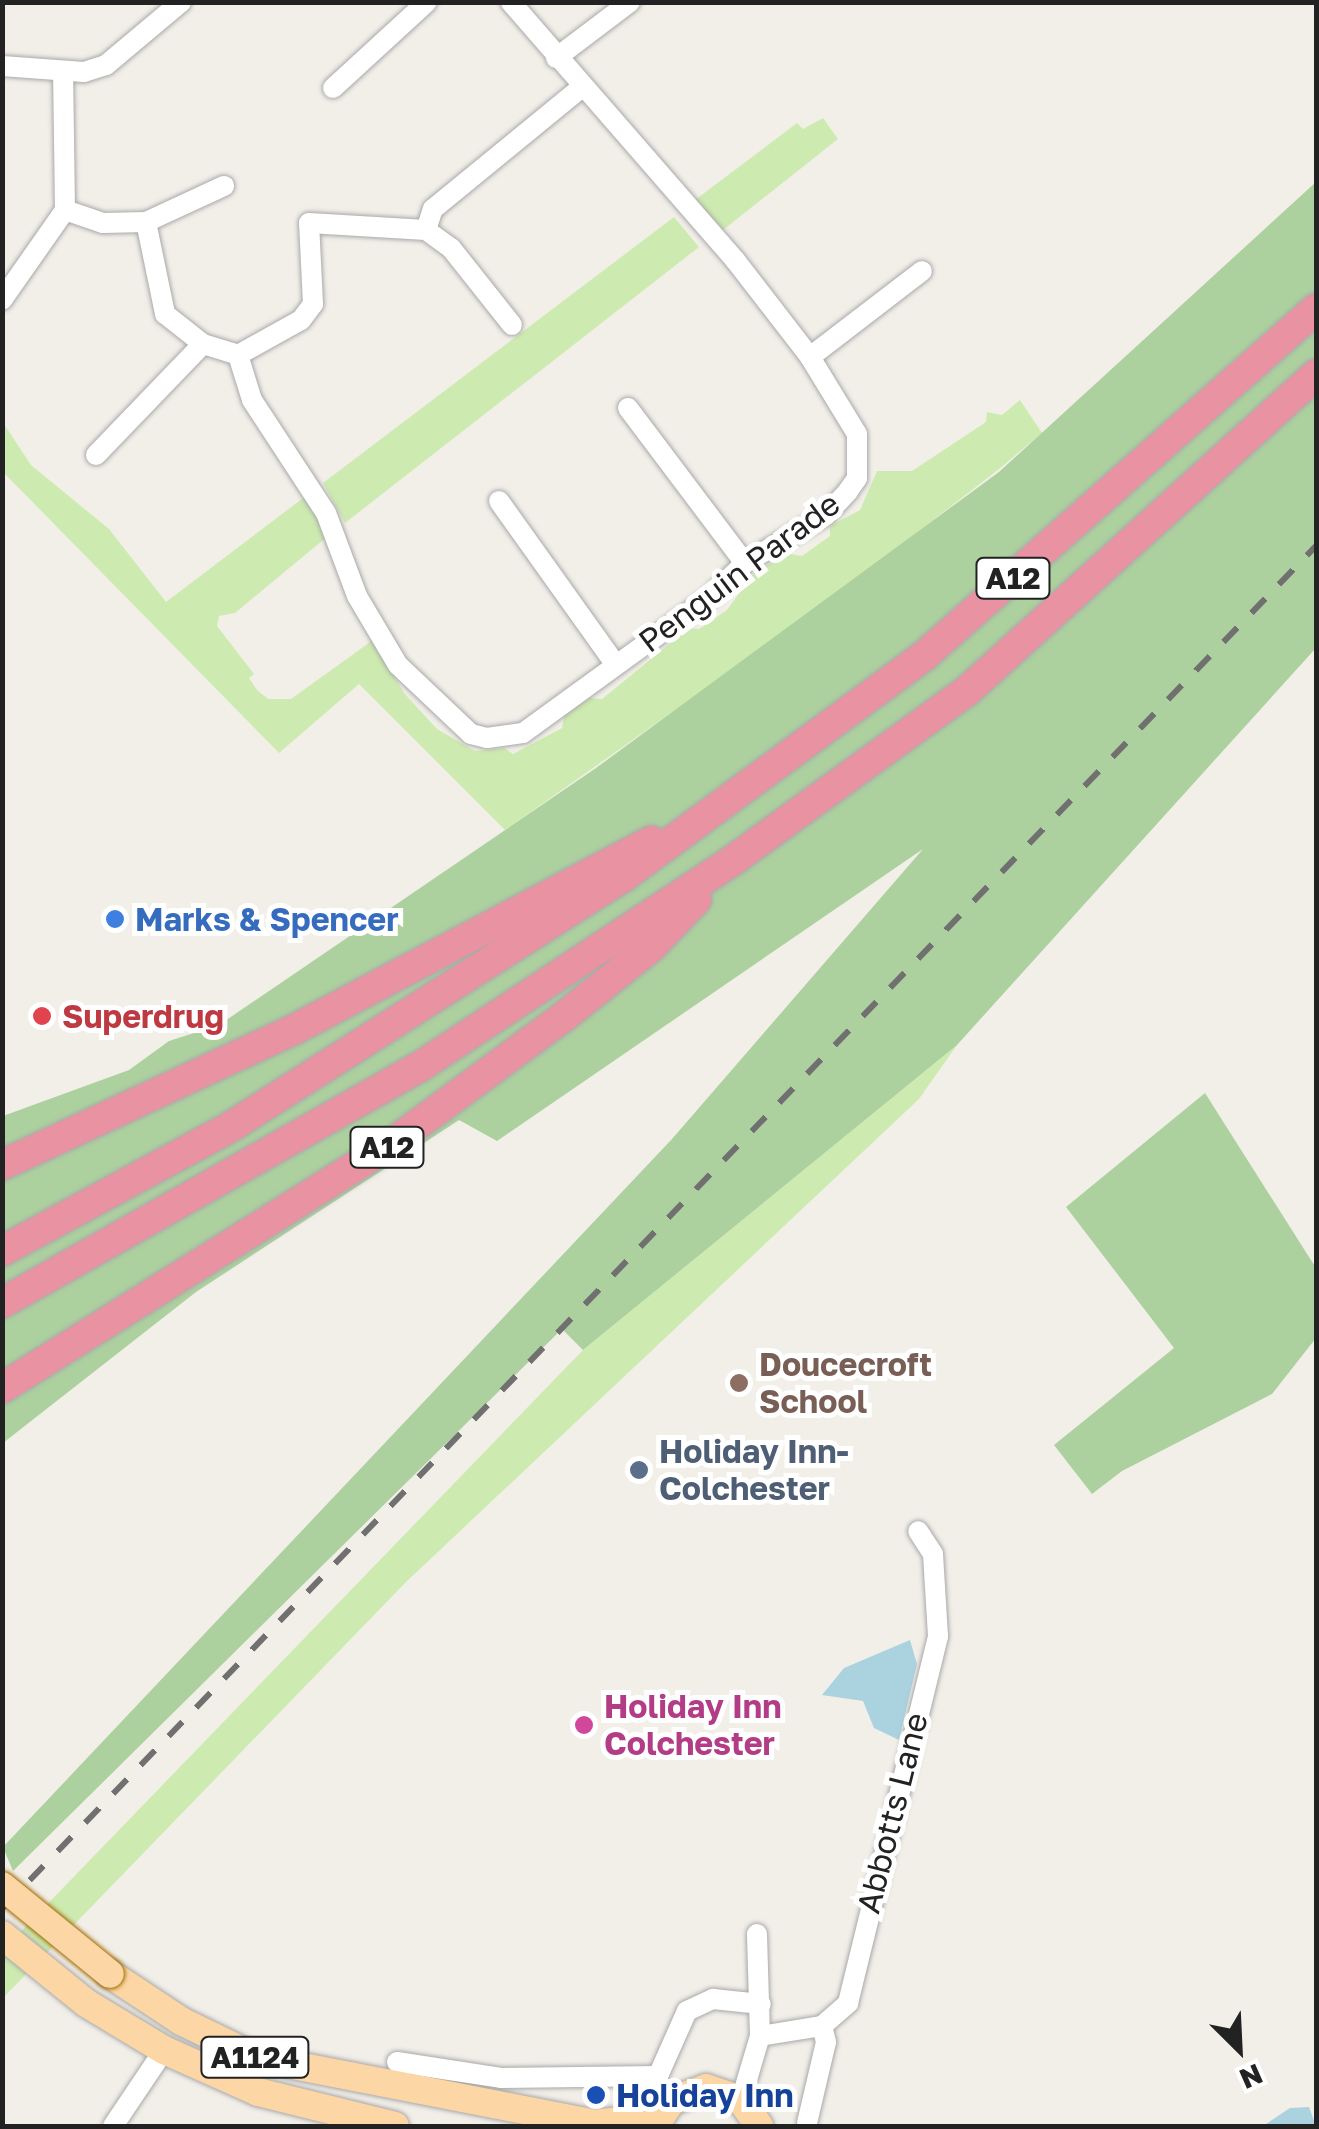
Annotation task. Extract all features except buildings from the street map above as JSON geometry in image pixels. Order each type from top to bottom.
[{"type":"highway","name":"A12","points":[[2,1252],[232,1126],[379,1036],[623,877],[924,656],[1316,309]]},
{"type":"highway","name":"A12","points":[[2,1303],[420,1066],[736,858],[966,691],[1316,375]]},
{"type":"highway","name":"A12","points":[[2,1165],[295,1029],[609,859],[691,824]]},
{"type":"highway","name":"A12","points":[[2,1388],[392,1144],[652,946],[736,858]]},
{"type":"main road","name":"A1124","points":[[2,1886],[110,1974],[181,2021],[257,2058],[595,2124],[657,2121]]},
{"type":"main road","name":"A1124","points":[[2,1935],[86,2003],[164,2050],[258,2092],[395,2126]]},
{"type":"main road","points":[[657,2121],[688,2092],[706,2088],[741,2100],[759,2126]]},
{"type":"street","points":[[2,66],[63,72],[106,65],[181,2]]},
{"type":"street","points":[[333,88],[427,2]]},
{"type":"street","name":"Penguin Parade","points":[[238,355],[252,400],[308,481],[357,596],[398,665],[470,734],[523,733],[614,662],[710,597],[745,563],[826,515],[857,478],[857,434],[810,358],[736,260],[581,88],[511,2]]},
{"type":"street","points":[[556,58],[630,2]]},
{"type":"street","points":[[2,300],[65,210],[63,72]]},
{"type":"street","points":[[426,230],[433,209],[581,88]]},
{"type":"street","points":[[65,210],[102,223],[146,222],[224,186]]},
{"type":"street","points":[[146,222],[165,314],[203,344],[238,355],[301,320],[313,304],[309,223],[426,230],[451,248],[512,325]]},
{"type":"street","points":[[810,358],[922,271]]},
{"type":"street","points":[[96,455],[203,344]]},
{"type":"street","points":[[628,408],[745,563]]},
{"type":"street","points":[[499,501],[614,662]]},
{"type":"street","name":"Abbotts Lane","points":[[822,2026],[848,2003],[938,1636],[933,1554],[918,1530]]},
{"type":"street","points":[[741,2100],[760,2036],[757,1934]]},
{"type":"street","points":[[397,2062],[501,2078],[658,2076],[686,2011],[713,1999],[761,2004]]},
{"type":"street","points":[[760,2036],[822,2026],[826,2042],[807,2123]]},
{"type":"street","points":[[113,2126],[164,2050]]},
{"type":"green space","points":[[823,118],[838,139],[723,230],[695,200],[797,123],[803,129]]},
{"type":"green space","points":[[1316,182],[1316,648],[957,1045],[583,1350],[562,1329],[13,1871],[3,1847],[672,1139],[923,849],[497,1141],[459,1120],[196,1292],[3,1443],[3,1116],[129,1070],[169,1041],[219,1025],[596,768],[999,472]]},
{"type":"green space","points":[[674,217],[699,247],[345,523],[323,483]]},
{"type":"green space","points":[[1020,400],[1042,433],[999,469],[824,605],[505,830],[359,684],[279,753],[3,472],[2,421],[31,465],[109,529],[166,602],[307,495],[328,536],[235,613],[219,616],[217,626],[254,674],[249,678],[257,690],[268,699],[291,699],[373,640],[404,693],[437,729],[475,751],[504,748],[513,754],[562,728],[564,716],[590,698],[602,699],[689,628],[699,629],[727,610],[756,570],[790,554],[802,556],[830,536],[830,526],[860,510],[877,471],[912,471],[986,422],[987,412],[1002,415]]},
{"type":"green space","points":[[957,1045],[919,1099],[406,1582],[3,1998],[3,1950],[583,1350]]},
{"type":"green space","points":[[1205,1093],[1316,1268],[1316,1338],[1272,1394],[1122,1471],[1092,1494],[1054,1445],[1174,1348],[1066,1207]]},
{"type":"water","points":[[910,1640],[917,1664],[899,1740],[874,1728],[863,1701],[822,1695],[844,1668]]},
{"type":"water","points":[[1309,2107],[1316,2126],[1263,2126],[1290,2108]]},
{"type":"railway","points":[[2,1909],[1316,546]]},
{"type":"place","name":"Marks & Spencer","points":[[115,919]]},
{"type":"place","name":"Superdrug","points":[[42,1016]]},
{"type":"place","name":"Doucecroft School","points":[[739,1383]]},
{"type":"place","name":"Holiday Inn- Colchester","points":[[639,1470]]},
{"type":"place","name":"Holiday Inn Colchester","points":[[584,1725]]},
{"type":"place","name":"Holiday Inn","points":[[596,2095]]}]
